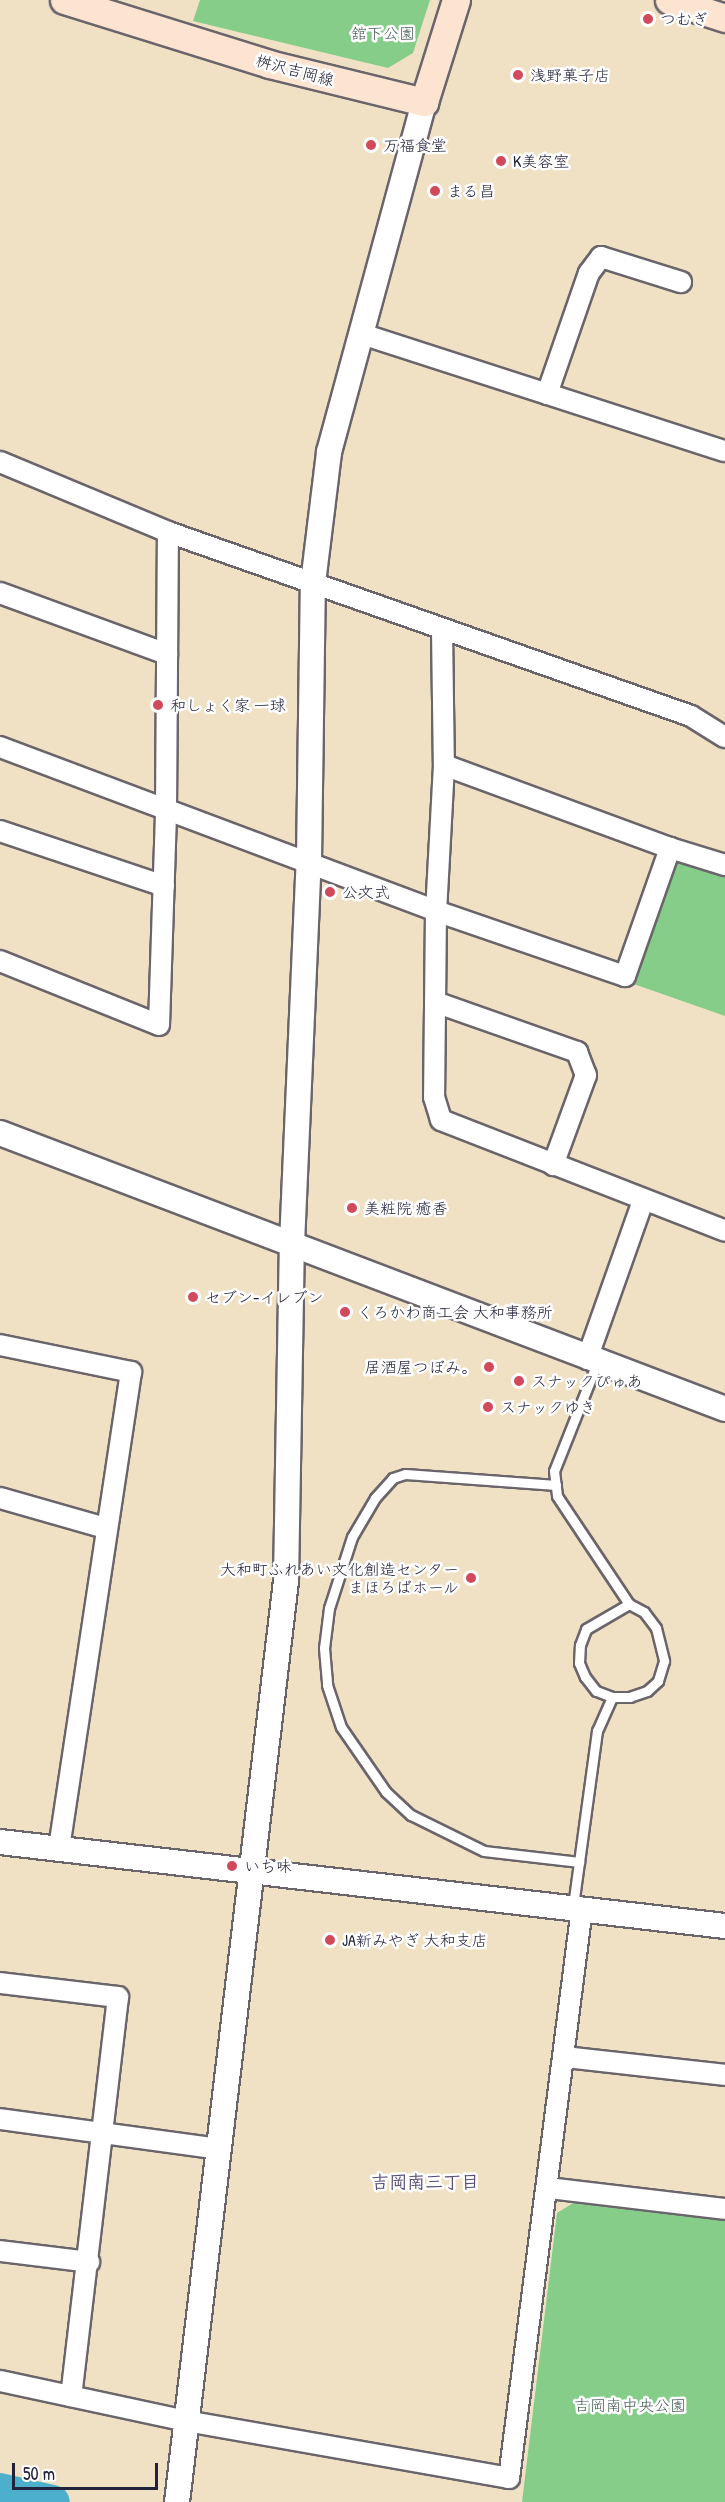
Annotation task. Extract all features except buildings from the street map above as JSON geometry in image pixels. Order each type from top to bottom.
[{"type":"main road","name":"桝沢吉岡線","points":[[64,0],[269,64],[424,102]]},
{"type":"main road","points":[[424,102],[456,0]]},
{"type":"main road","points":[[669,0],[725,18]]},
{"type":"street","points":[[177,2502],[218,2149],[254,1872],[286,1581],[292,1244],[309,861],[313,583],[329,452],[424,102]]},
{"type":"street","points":[[547,394],[589,273],[601,257],[681,282]]},
{"type":"street","points":[[362,334],[725,451]]},
{"type":"street","points":[[0,462],[168,532],[691,716],[725,737]]},
{"type":"street","points":[[0,961],[159,1025],[166,811],[168,532]]},
{"type":"street","points":[[0,593],[167,654]]},
{"type":"street","points":[[442,630],[444,765],[436,911],[434,1097],[441,1120],[643,1201],[725,1231]]},
{"type":"street","points":[[0,747],[166,811],[309,861],[436,911],[625,976],[670,848]]},
{"type":"street","points":[[444,765],[725,866]]},
{"type":"street","points":[[0,831],[164,886]]},
{"type":"street","points":[[435,1002],[577,1052],[586,1075],[553,1165]]},
{"type":"street","points":[[0,1133],[592,1361],[725,1409]]},
{"type":"street","points":[[592,1361],[643,1201]]},
{"type":"street","points":[[0,1345],[131,1372],[105,1528],[59,1850]]},
{"type":"street","points":[[0,1498],[105,1528]]},
{"type":"street","points":[[0,1842],[725,1926]]},
{"type":"street","points":[[0,2381],[186,2421],[508,2478],[549,2188],[565,2057],[578,1908]]},
{"type":"street","points":[[0,1983],[118,1997],[105,2131],[71,2396]]},
{"type":"street","points":[[565,2057],[725,2075]]},
{"type":"street","points":[[0,2119],[105,2131],[218,2149]]},
{"type":"street","points":[[549,2188],[725,2209]]},
{"type":"street","points":[[0,2251],[89,2262]]},
{"type":"lane","points":[[592,1361],[554,1471],[557,1496],[629,1604],[644,1612],[656,1628],[664,1661],[658,1681],[647,1690],[630,1697],[612,1697],[596,1690],[585,1677],[579,1663],[580,1645],[586,1629],[629,1604]]},
{"type":"lane","points":[[555,1485],[405,1474],[393,1479],[375,1498],[352,1537],[329,1608],[324,1648],[327,1685],[341,1727],[386,1791],[411,1815],[484,1851],[579,1862]]},
{"type":"lane","points":[[578,1908],[579,1862],[597,1731],[612,1697]]},
{"type":"green space","name":"舘下公園","points":[[200,0],[430,0],[413,53],[388,68],[193,21]]},
{"type":"green space","points":[[675,857],[725,873],[725,1016],[631,983]]},
{"type":"green space","name":"吉岡南中央公園","points":[[573,2203],[725,2221],[725,2502],[522,2502],[557,2213]]},
{"type":"waterway","points":[[0,2490],[53,2502]]},
{"type":"place","name":"つむぎ","points":[[648,19]]},
{"type":"place","name":"浅野菓子店","points":[[518,75]]},
{"type":"place","name":"万福食堂","points":[[371,145]]},
{"type":"place","name":"K美容室","points":[[501,161]]},
{"type":"place","name":"まる昌","points":[[435,191]]},
{"type":"place","name":"和しょく家 一球","points":[[158,705]]},
{"type":"place","name":"公文式","points":[[330,892]]},
{"type":"place","name":"美粧院 癒香","points":[[352,1208]]},
{"type":"place","name":"セブン-イレブン","points":[[193,1297]]},
{"type":"place","name":"くろかわ商工会 大和事務所","points":[[345,1312]]},
{"type":"place","name":"居酒屋つぼみ。","points":[[489,1367]]},
{"type":"place","name":"スナックぴゅあ","points":[[519,1381]]},
{"type":"place","name":"スナックゆき","points":[[488,1407]]},
{"type":"place","name":"大和町ふれあい文化創造センター まほろばホール","points":[[471,1578]]},
{"type":"place","name":"いち味","points":[[232,1866]]},
{"type":"place","name":"JA新みやぎ 大和支店","points":[[330,1940]]},
{"type":"district","name":"吉岡南三丁目","points":[[425,2182]]}]
